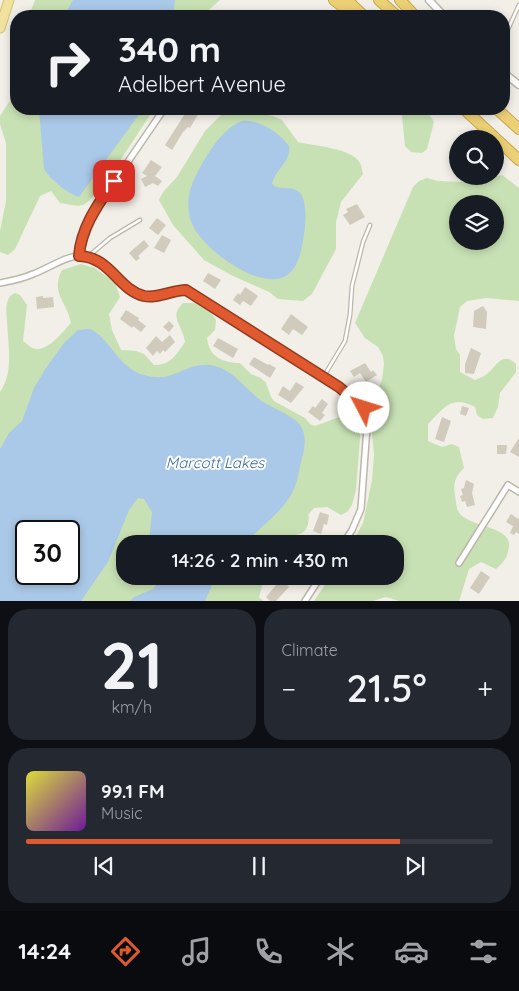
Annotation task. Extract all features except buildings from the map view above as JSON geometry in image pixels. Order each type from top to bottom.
[{"type":"highway","points":[[334,0],[348,10]]},
{"type":"highway","points":[[347,0],[358,10]]},
{"type":"highway","points":[[380,0],[391,10]]},
{"type":"highway","points":[[400,0],[409,10]]},
{"type":"highway","points":[[470,115],[519,160]]},
{"type":"highway","points":[[505,115],[519,128]]},
{"type":"main road","points":[[0,28],[9,0]]},
{"type":"street","points":[[429,0],[438,10]]},
{"type":"street","points":[[79,256],[80,243],[95,210],[160,115]]},
{"type":"street","points":[[0,284],[35,274],[79,256],[89,256],[103,263],[128,288],[145,296],[153,297],[176,290],[186,290],[339,387],[364,408],[367,427],[361,509],[349,535]]},
{"type":"street","points":[[459,563],[508,484],[519,492]]},
{"type":"street","points":[[305,601],[315,585]]},
{"type":"lane","points":[[510,25],[519,5]]},
{"type":"lane","points":[[89,256],[110,238],[140,220]]},
{"type":"lane","points":[[323,377],[345,341],[350,315],[352,286],[363,242],[370,225]]},
{"type":"green space","points":[[35,0],[220,0],[209,10],[31,10]]},
{"type":"green space","points":[[10,101],[10,115],[150,115],[120,161],[90,200],[83,205],[74,206],[60,203],[51,191],[40,196],[15,249],[8,255],[0,252],[0,231],[6,201],[6,143],[0,124],[0,116]]},
{"type":"green space","points":[[221,115],[273,116],[282,120],[298,142],[341,151],[356,158],[360,163],[363,174],[341,202],[336,222],[336,249],[312,294],[303,301],[278,299],[269,292],[231,275],[204,260],[173,225],[159,200],[163,192],[177,177],[205,131]]},
{"type":"green space","points":[[401,115],[430,115],[434,122],[427,149],[422,153],[411,152],[405,146]]},
{"type":"green space","points":[[504,177],[519,188],[519,301],[486,298],[467,301],[460,307],[454,336],[456,349],[460,355],[460,372],[475,380],[487,374],[503,359],[507,359],[516,364],[516,372],[500,393],[498,407],[493,418],[483,419],[477,415],[475,407],[467,403],[454,402],[444,408],[428,424],[428,441],[442,447],[452,444],[459,447],[464,468],[457,477],[454,487],[458,511],[470,521],[503,534],[508,539],[508,553],[496,569],[481,562],[469,569],[459,601],[399,601],[386,597],[373,601],[314,601],[325,585],[404,585],[404,535],[356,535],[363,523],[372,480],[374,455],[370,414],[373,396],[382,380],[384,364],[383,356],[378,347],[365,338],[355,323],[413,187],[419,181],[427,178],[449,181],[449,185],[504,185]]},
{"type":"green space","name":"Marcott Lakes","points":[[81,264],[95,268],[115,283],[120,297],[109,314],[112,330],[121,350],[136,351],[144,354],[154,365],[160,365],[169,361],[185,342],[177,317],[179,308],[183,303],[195,303],[211,313],[216,320],[215,330],[207,338],[208,345],[214,354],[228,362],[240,363],[251,374],[261,378],[266,383],[274,401],[305,418],[310,424],[315,426],[353,412],[361,425],[356,490],[352,505],[347,512],[341,515],[327,507],[314,508],[308,515],[305,531],[296,535],[116,535],[116,585],[263,585],[259,597],[263,601],[0,601],[0,392],[9,367],[6,306],[10,296],[15,293],[20,295],[27,305],[23,341],[32,348],[38,349],[49,345],[71,323],[59,292],[59,278],[62,270]]},
{"type":"water","points":[[73,0],[175,0],[174,10],[67,10]]},
{"type":"water","points":[[40,115],[139,115],[79,197],[60,186],[44,169]]},
{"type":"water","points":[[242,121],[255,122],[268,128],[280,136],[289,146],[286,161],[276,174],[272,184],[279,188],[297,190],[304,201],[305,229],[301,252],[293,269],[284,277],[273,279],[260,277],[233,265],[208,246],[199,236],[189,214],[188,200],[196,175],[221,137],[227,130]]},
{"type":"water","name":"Marcott Lakes","points":[[90,329],[104,339],[128,366],[144,375],[163,377],[201,365],[217,367],[231,374],[259,399],[296,421],[304,433],[305,445],[303,454],[296,483],[289,499],[254,535],[150,535],[152,512],[144,499],[138,498],[129,510],[119,535],[116,535],[116,542],[108,562],[81,601],[0,601],[0,449],[9,433],[22,421],[34,388],[64,343],[78,330]]},
{"type":"water","points":[[156,585],[212,585],[205,601],[130,601],[134,597],[153,589]]},
{"type":"route","points":[[114,181],[95,210],[80,243],[79,256],[95,258],[103,263],[128,288],[145,296],[153,297],[176,290],[186,290],[339,387],[364,408]]}]
